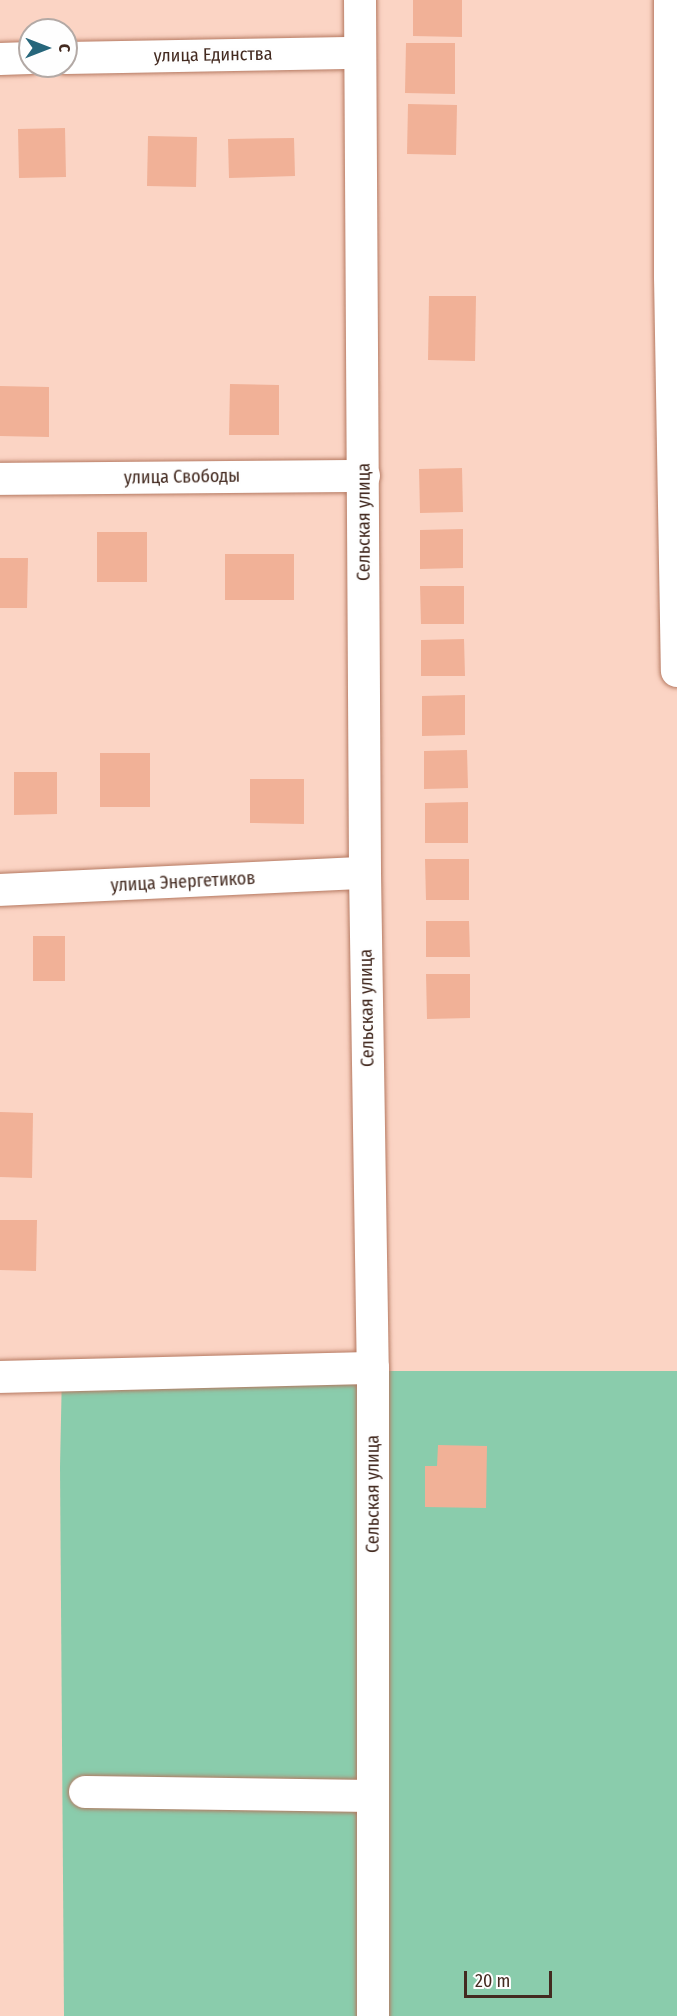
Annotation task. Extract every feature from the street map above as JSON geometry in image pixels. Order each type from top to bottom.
[{"type":"street","name":"Сельская улица","points":[[360,0],[365,873],[373,1368],[373,2016]]},
{"type":"street","points":[[670,0],[677,671]]},
{"type":"street","name":"улица Единства","points":[[78,58],[360,53]]},
{"type":"street","points":[[0,59],[18,58]]},
{"type":"street","name":"улица Свободы","points":[[0,479],[364,476]]},
{"type":"street","name":"улица Энергетиков","points":[[0,890],[365,873]]},
{"type":"street","points":[[0,1377],[373,1368]]},
{"type":"street","points":[[85,1792],[373,1796]]},
{"type":"green space","points":[[62,1371],[677,1371],[677,2016],[64,2016],[60,1467]]},
{"type":"building","points":[[413,0],[462,0],[462,37],[413,36]]},
{"type":"building","points":[[406,43],[455,43],[455,94],[405,93]]},
{"type":"building","points":[[408,104],[457,105],[456,155],[407,154]]},
{"type":"building","points":[[65,128],[66,177],[19,178],[18,129]]},
{"type":"building","points":[[148,136],[197,137],[196,187],[147,186]]},
{"type":"building","points":[[294,138],[295,176],[229,178],[228,139]]},
{"type":"building","points":[[429,296],[476,296],[475,361],[428,360]]},
{"type":"building","points":[[230,384],[279,385],[279,435],[229,435]]},
{"type":"building","points":[[0,386],[49,387],[49,437],[0,436]]},
{"type":"building","points":[[462,468],[463,512],[420,513],[419,469]]},
{"type":"building","points":[[463,529],[463,568],[420,569],[420,530]]},
{"type":"building","points":[[97,532],[147,532],[147,582],[97,582]]},
{"type":"building","points":[[225,554],[294,554],[294,600],[225,600]]},
{"type":"building","points":[[0,558],[28,558],[27,608],[0,608]]},
{"type":"building","points":[[420,586],[464,586],[464,624],[421,624]]},
{"type":"building","points":[[464,639],[465,676],[421,676],[421,640]]},
{"type":"building","points":[[465,695],[465,735],[422,736],[422,696]]},
{"type":"building","points":[[467,750],[468,788],[424,789],[424,751]]},
{"type":"building","points":[[100,753],[150,753],[150,807],[100,807]]},
{"type":"building","points":[[14,772],[57,772],[57,814],[14,815]]},
{"type":"building","points":[[250,779],[304,779],[304,824],[250,823]]},
{"type":"building","points":[[468,802],[468,843],[425,843],[425,803]]},
{"type":"building","points":[[425,859],[469,859],[469,900],[426,900]]},
{"type":"building","points":[[426,921],[469,921],[470,957],[426,957]]},
{"type":"building","points":[[33,936],[65,936],[65,981],[33,981]]},
{"type":"building","points":[[426,974],[470,974],[470,1018],[427,1019]]},
{"type":"building","points":[[0,1112],[33,1113],[32,1178],[0,1177]]},
{"type":"building","points":[[0,1220],[37,1220],[36,1271],[0,1270]]},
{"type":"building","points":[[438,1445],[487,1446],[486,1508],[425,1507],[425,1466],[437,1466]]}]
